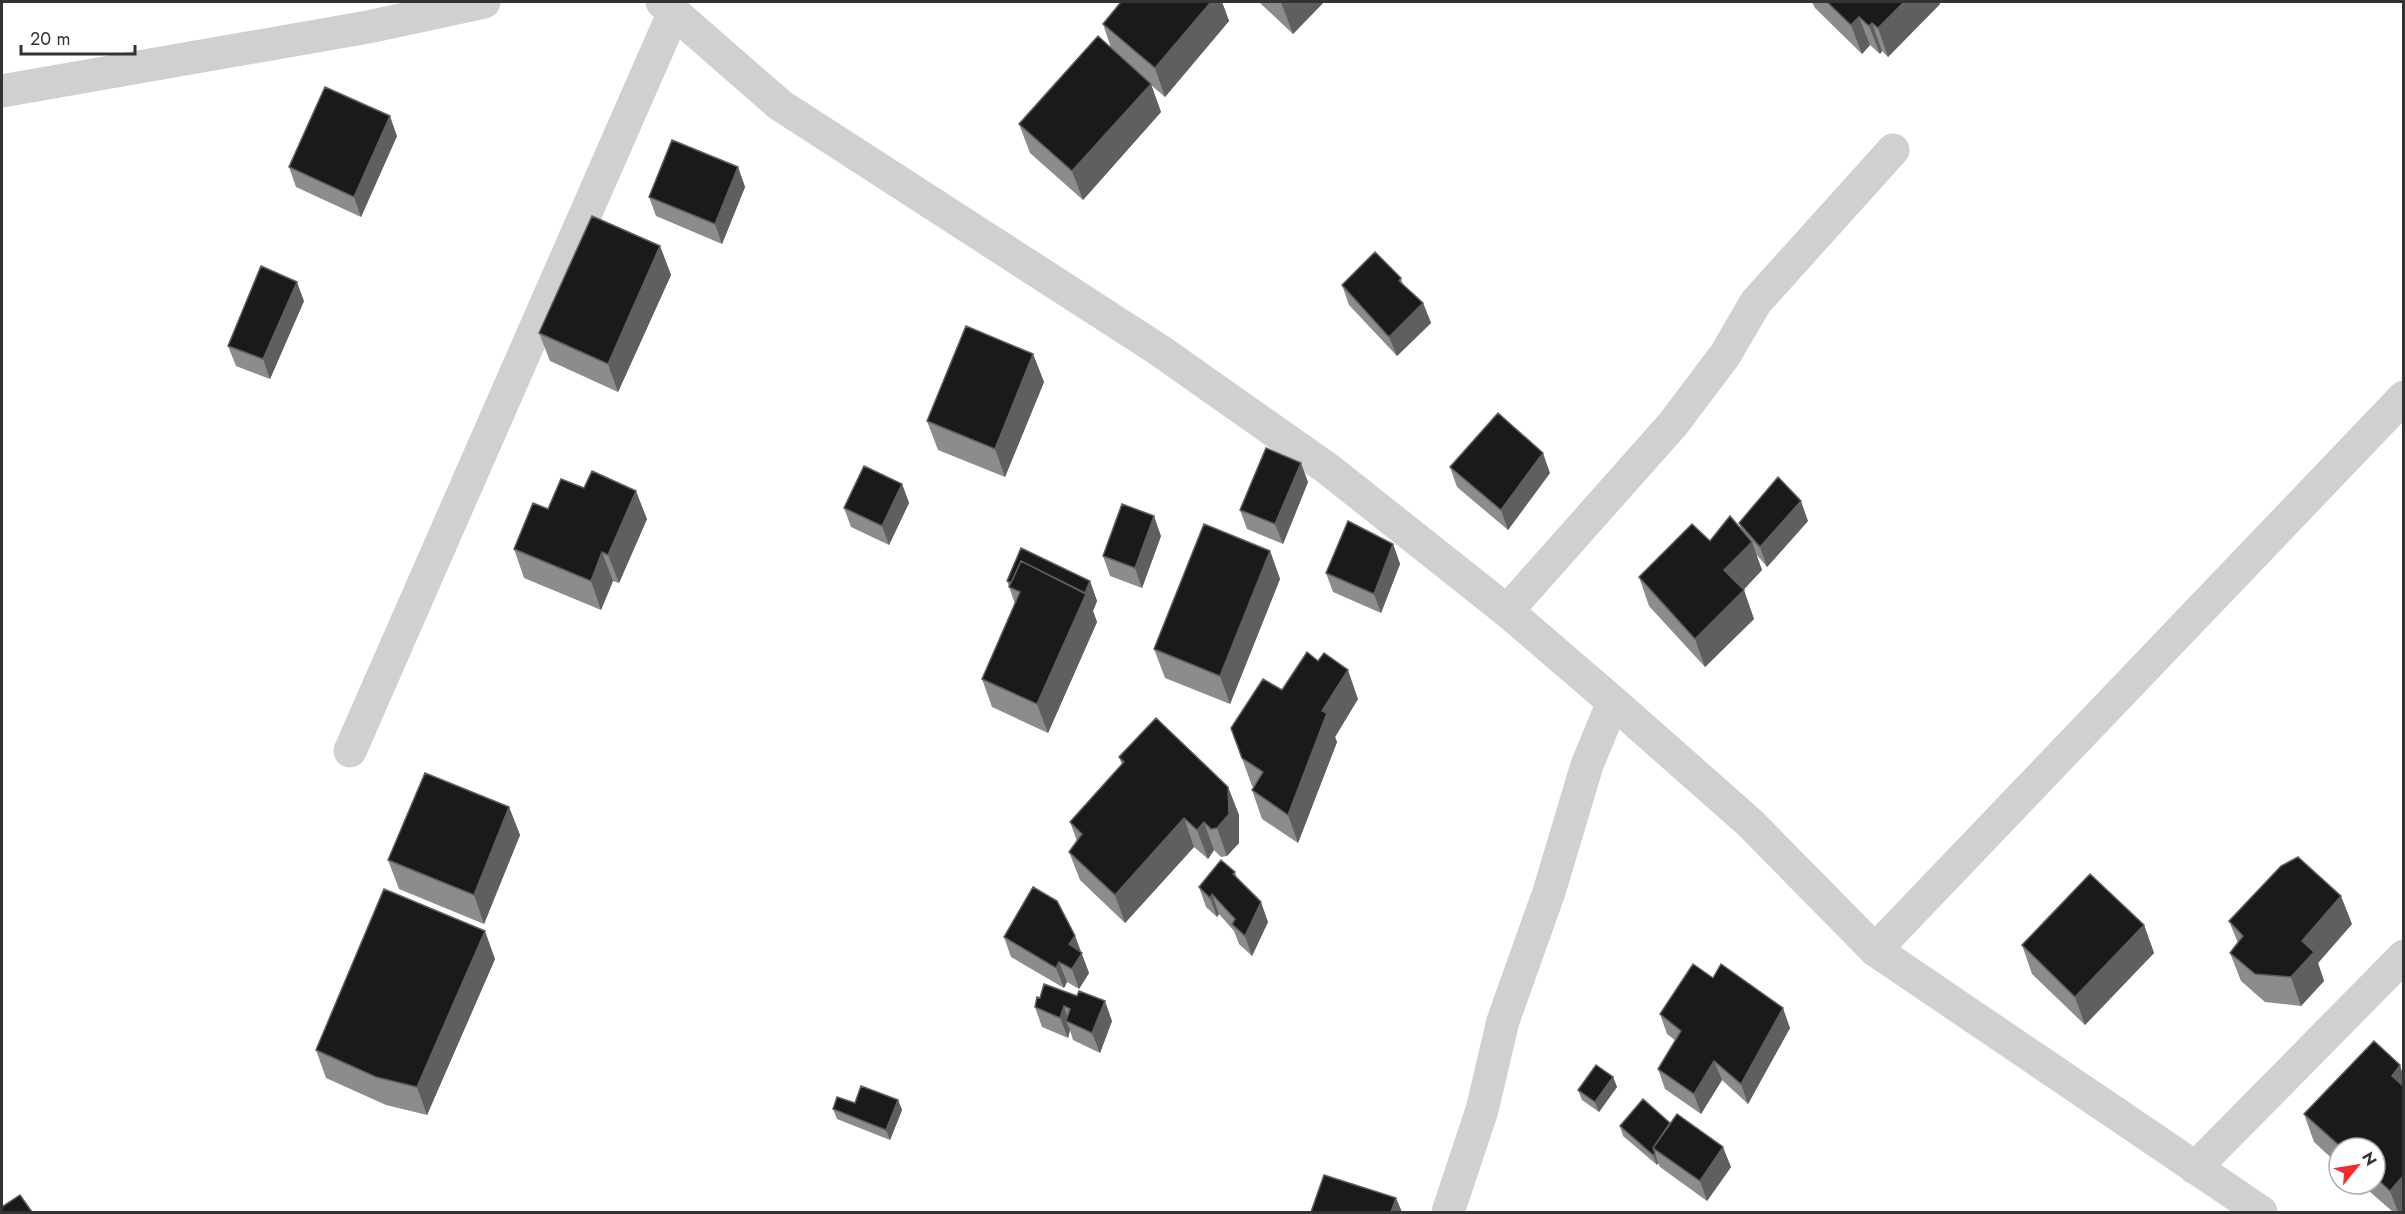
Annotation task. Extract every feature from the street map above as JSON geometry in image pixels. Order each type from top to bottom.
[{"type":"street","points":[[2,91],[368,27],[484,2]]},
{"type":"street","points":[[350,751],[668,7],[780,105],[1160,350],[1328,469],[1507,611],[1614,702],[1750,823],[1875,950],[2261,1212]]},
{"type":"street","points":[[1507,611],[1673,424],[1725,355],[1756,302],[1893,150]]},
{"type":"street","points":[[1875,950],[2403,397]]},
{"type":"street","points":[[1448,1212],[1482,1110],[1503,1022],[1549,892],[1587,765],[1614,702]]},
{"type":"street","points":[[2195,1168],[2403,956]]},
{"type":"building","points":[[1121,2],[1211,2],[1155,68],[1103,24]]},
{"type":"building","points":[[1827,2],[1904,2],[1878,28],[1872,23],[1869,26],[1859,17],[1851,25]]},
{"type":"building","points":[[1098,36],[1151,84],[1072,171],[1019,124]]},
{"type":"building","points":[[325,87],[390,116],[354,197],[289,167]]},
{"type":"building","points":[[672,140],[738,167],[715,224],[649,197]]},
{"type":"building","points":[[592,216],[660,246],[608,364],[539,333]]},
{"type":"building","points":[[1375,252],[1401,278],[1399,281],[1423,303],[1389,337],[1342,285]]},
{"type":"building","points":[[261,266],[297,282],[263,359],[228,346]]},
{"type":"building","points":[[966,326],[1033,354],[995,449],[927,421]]},
{"type":"building","points":[[1498,413],[1543,453],[1501,510],[1450,467]]},
{"type":"building","points":[[1266,448],[1301,463],[1275,524],[1240,510]]},
{"type":"building","points":[[864,466],[902,484],[882,526],[844,508]]},
{"type":"building","points":[[592,471],[636,491],[608,555],[602,552],[591,581],[514,549],[533,503],[548,509],[561,479],[584,488]]},
{"type":"building","points":[[1778,477],[1801,501],[1760,547],[1739,523]]},
{"type":"building","points":[[1122,504],[1154,516],[1135,568],[1103,556]]},
{"type":"building","points":[[1730,516],[1752,542],[1724,570],[1744,590],[1695,639],[1639,577],[1692,524],[1710,541]]},
{"type":"building","points":[[1348,521],[1393,544],[1374,594],[1326,573]]},
{"type":"building","points":[[1204,524],[1270,551],[1220,676],[1154,649]]},
{"type":"building","points":[[1021,548],[1090,581],[1085,593],[1021,561],[1011,583],[1007,581]]},
{"type":"building","points":[[1021,561],[1086,594],[1037,704],[982,679],[1020,592],[1009,587]]},
{"type":"building","points":[[1307,652],[1318,661],[1324,653],[1348,670],[1322,711],[1327,713],[1288,815],[1252,790],[1263,772],[1242,758],[1231,728],[1263,679],[1282,690]]},
{"type":"building","points":[[1156,718],[1228,787],[1229,814],[1217,828],[1211,829],[1204,822],[1197,830],[1184,818],[1115,895],[1069,852],[1082,834],[1070,822],[1124,762],[1119,757]]},
{"type":"building","points":[[425,773],[509,807],[474,895],[388,860]]},
{"type":"building","points":[[2298,857],[2341,896],[2302,941],[2314,952],[2291,977],[2255,974],[2230,953],[2243,936],[2229,921],[2281,866]]},
{"type":"building","points":[[1221,860],[1235,872],[1233,874],[1261,902],[1245,936],[1232,924],[1235,919],[1212,894],[1210,898],[1199,887]]},
{"type":"building","points":[[2090,874],[2144,925],[2075,997],[2022,945]]},
{"type":"building","points":[[1033,887],[1057,901],[1075,936],[1069,944],[1082,953],[1072,969],[1059,962],[1056,968],[1004,937]]},
{"type":"building","points":[[384,889],[485,931],[417,1087],[376,1077],[316,1050]]},
{"type":"building","points":[[1693,964],[1713,978],[1721,964],[1783,1008],[1741,1084],[1714,1061],[1694,1094],[1658,1069],[1681,1031],[1660,1014]]},
{"type":"building","points":[[1044,984],[1077,996],[1079,991],[1105,1001],[1092,1033],[1066,1021],[1070,1009],[1064,1006],[1060,1018],[1035,1007]]},
{"type":"building","points":[[2374,1041],[2400,1065],[2392,1076],[2403,1086],[2403,1176],[2390,1191],[2387,1188],[2387,1136],[2329,1136],[2304,1114]]},
{"type":"building","points":[[1596,1065],[1613,1077],[1595,1102],[1578,1090]]},
{"type":"building","points":[[861,1086],[898,1100],[886,1130],[833,1109],[837,1097],[855,1103]]},
{"type":"building","points":[[1643,1099],[1670,1123],[1653,1148],[1655,1153],[1653,1155],[1620,1126]]},
{"type":"building","points":[[1677,1114],[1723,1147],[1700,1181],[1653,1148]]},
{"type":"building","points":[[1324,1175],[1396,1198],[1391,1212],[1311,1212]]},
{"type":"building","points":[[20,1195],[32,1212],[2,1212],[2,1207]]}]
